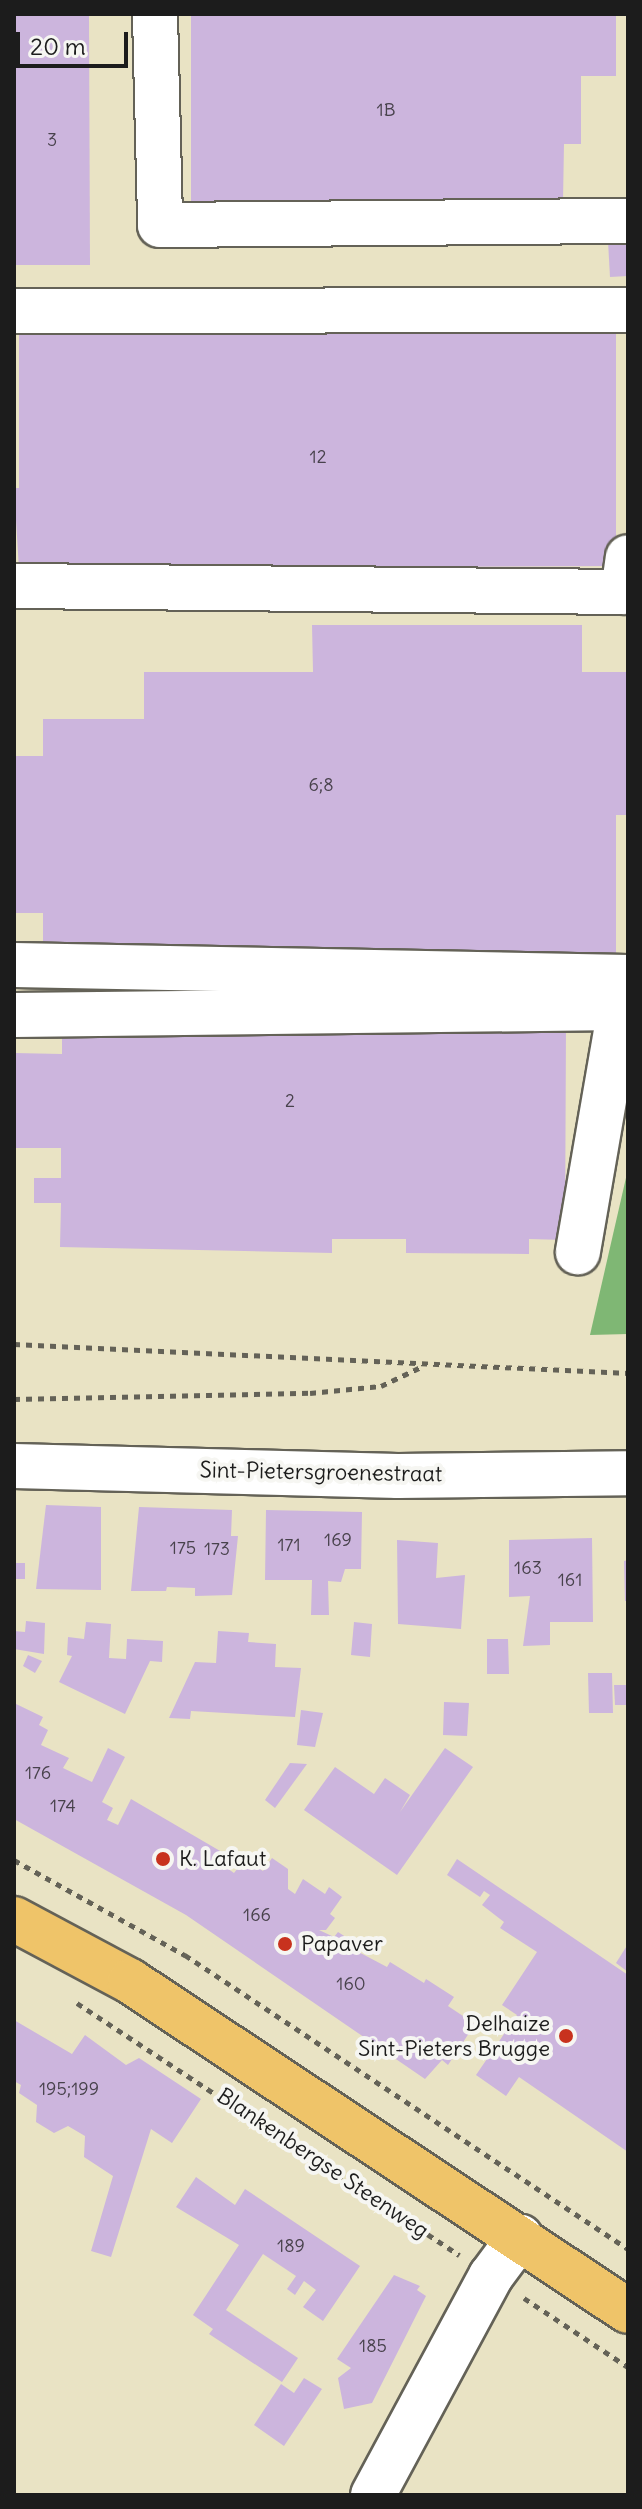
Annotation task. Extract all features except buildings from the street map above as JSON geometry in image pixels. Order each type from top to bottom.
[{"type":"main road","name":"Blankenbergse Steenweg","points":[[14,1919],[130,1981],[628,2311]]},
{"type":"street","points":[[155,14],[160,225],[628,221]]},
{"type":"street","points":[[14,311],[628,310]]},
{"type":"street","points":[[14,586],[623,592],[628,557]]},
{"type":"street","points":[[14,965],[628,977]]},
{"type":"street","points":[[14,1015],[620,1008],[578,1252]]},
{"type":"street","name":"Sint-Pietersgroenestraat","points":[[14,1466],[398,1476],[628,1473]]},
{"type":"street","points":[[373,2495],[491,2276],[520,2237]]},
{"type":"path","points":[[14,1344],[421,1367],[628,1373]]},
{"type":"path","points":[[14,1399],[310,1393],[381,1386],[421,1367]]},
{"type":"path","points":[[14,1860],[185,1955],[628,2249]]},
{"type":"path","name":"Blankenbergse Steenweg","points":[[75,2001],[628,2367]]},
{"type":"green space","points":[[628,1169],[628,1334],[590,1335]]},
{"type":"place","name":"K. Lafaut","points":[[163,1859]]},
{"type":"place","name":"Papaver","points":[[285,1944]]},
{"type":"place","name":"Delhaize Sint-Pieters Brugge","points":[[566,2036]]}]
